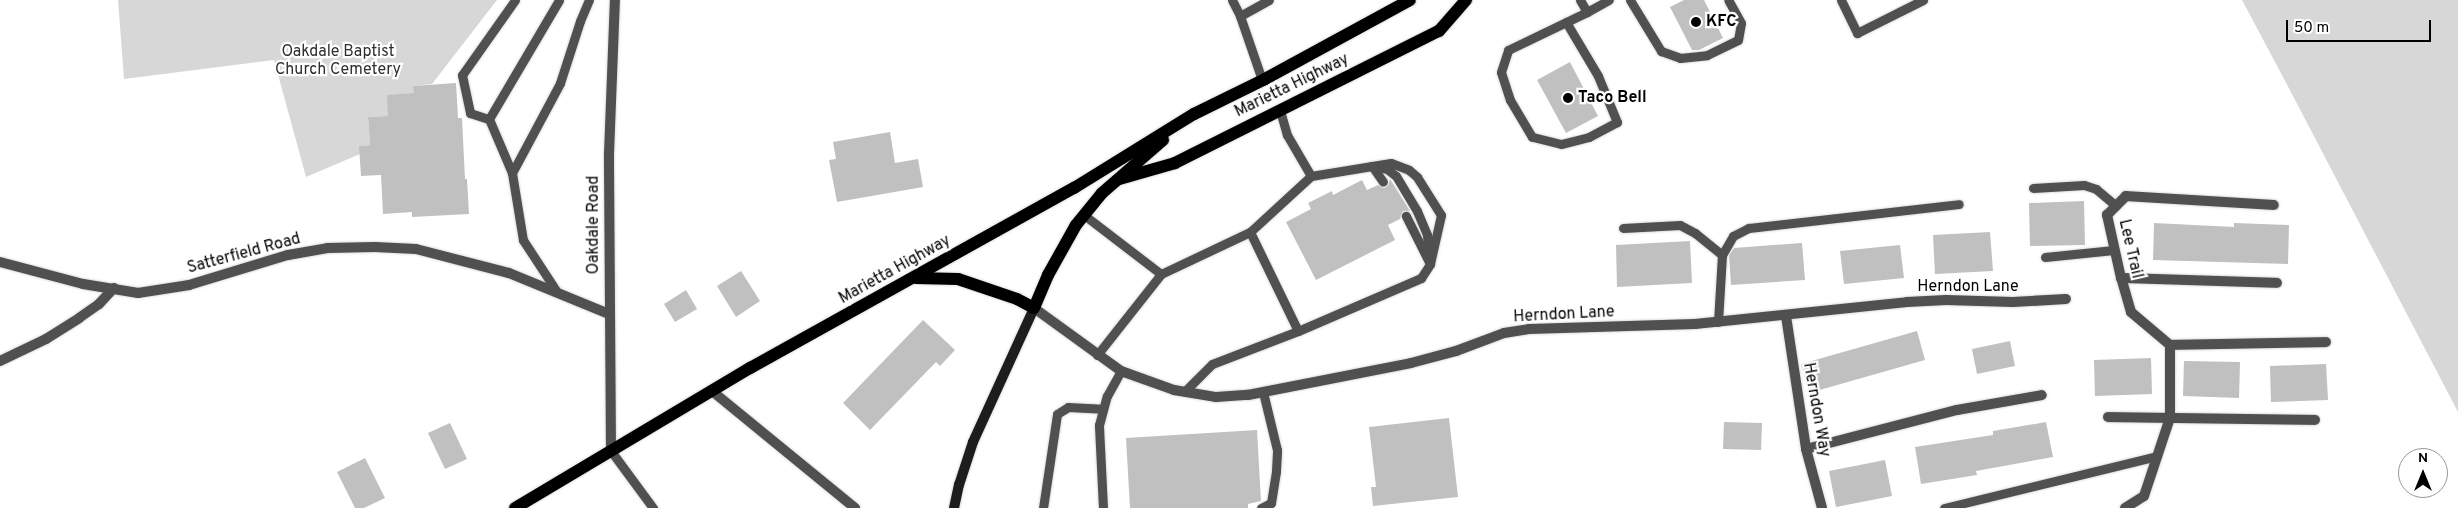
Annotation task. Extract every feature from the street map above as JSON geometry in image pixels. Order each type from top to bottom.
[{"type":"main road","name":"Marietta Highway","points":[[515,508],[712,391],[1074,188],[1194,114],[1262,80],[1410,0]]},
{"type":"main road","name":"Marietta Highway","points":[[1119,178],[1175,163],[1439,31],[1466,0]]},
{"type":"main road","name":"Marietta Highway","points":[[954,508],[959,485],[973,442],[1048,275],[1076,225],[1102,193],[1194,114]]},
{"type":"main road","points":[[916,278],[958,279],[1017,299],[1034,308]]},
{"type":"street","name":"Oakdale Road","points":[[611,451],[609,314],[610,100],[615,0]]},
{"type":"street","name":"Lee Trail","points":[[2170,345],[2132,312],[2120,278],[2107,215],[2126,196],[2274,205]]},
{"type":"street","name":"Satterfield Road","points":[[0,262],[83,284],[138,293],[175,288],[206,281],[288,255],[327,248],[374,247],[416,250],[509,273],[609,314]]},
{"type":"street","points":[[2120,278],[2277,283]]},
{"type":"street","points":[[0,361],[46,339],[79,318],[99,304],[114,288]]},
{"type":"street","name":"Herndon Lane","points":[[1034,308],[1121,371],[1174,390],[1216,397],[1263,392],[1411,363],[1456,351],[1512,331],[1718,322],[1907,302],[1946,300],[2013,302],[2066,299]]},
{"type":"street","name":"Herndon Way","points":[[1786,316],[1806,449],[1822,508]]},
{"type":"street","points":[[2125,508],[2144,496],[2170,418],[2170,345],[2326,342]]},
{"type":"street","points":[[712,391],[855,508]]},
{"type":"street","points":[[1806,449],[1957,410],[2042,394]]},
{"type":"street","points":[[2108,417],[2315,420]]},
{"type":"lane","points":[[515,0],[462,76],[470,113],[489,120],[512,173],[523,240],[557,292]]},
{"type":"lane","points":[[489,120],[559,0]]},
{"type":"lane","points":[[512,173],[560,83],[580,21],[589,0]]},
{"type":"lane","points":[[1232,0],[1240,16],[1262,80]]},
{"type":"lane","points":[[1240,16],[1269,0]]},
{"type":"lane","points":[[1580,0],[1587,12]]},
{"type":"lane","points":[[1566,22],[1598,76],[1617,122],[1589,137],[1561,144],[1532,137],[1510,100],[1501,72],[1508,50],[1609,0]]},
{"type":"lane","points":[[1630,0],[1661,51],[1680,58],[1707,55],[1738,40],[1741,22],[1728,0]]},
{"type":"lane","points":[[1841,0],[1856,33],[1923,0]]},
{"type":"lane","points":[[1280,110],[1287,135],[1311,176]]},
{"type":"lane","points":[[1097,355],[1161,274],[1250,232],[1311,176],[1391,163],[1409,170],[1417,177],[1441,215],[1430,264],[1421,278],[1298,331],[1212,364],[1185,391]]},
{"type":"lane","points":[[1372,166],[1383,182]]},
{"type":"lane","points":[[1372,166],[1387,168],[1396,176],[1417,211],[1427,235],[1430,264]]},
{"type":"lane","points":[[2033,188],[2084,185],[2096,189],[2116,206]]},
{"type":"lane","points":[[1718,322],[1722,255],[1733,236],[1749,228],[1960,204]]},
{"type":"lane","points":[[1084,215],[1161,274]]},
{"type":"lane","points":[[1406,216],[1430,264]]},
{"type":"lane","points":[[1623,228],[1680,225],[1696,233],[1722,255]]},
{"type":"lane","points":[[1250,232],[1298,331]]},
{"type":"lane","points":[[2044,258],[2114,250]]},
{"type":"lane","points":[[1103,508],[1099,425],[1102,409],[1121,371]]},
{"type":"lane","points":[[1261,508],[1271,503],[1277,450],[1263,392]]},
{"type":"lane","points":[[1044,508],[1057,414],[1068,407],[1102,409]]},
{"type":"lane","points":[[611,451],[653,508]]},
{"type":"lane","points":[[1944,508],[2157,456]]},
{"type":"green space","name":"Oakdale Baptist Church Cemetery","points":[[118,0],[497,0],[432,84],[414,86],[414,93],[388,116],[368,117],[370,145],[360,146],[360,154],[306,177],[274,60],[124,79]]},
{"type":"green space","points":[[2242,0],[2458,0],[2458,412],[2293,96]]},
{"type":"building","name":"KFC","points":[[1684,0],[1704,0],[1723,38],[1699,50],[1692,50],[1670,7]]},
{"type":"building","name":"Taco Bell","points":[[1570,62],[1598,116],[1566,133],[1537,80]]},
{"type":"building","points":[[456,83],[458,118],[462,118],[469,214],[412,217],[412,212],[383,214],[381,175],[361,176],[359,146],[370,145],[368,117],[388,116],[387,95],[414,93],[413,86]]},
{"type":"building","points":[[890,132],[895,163],[918,159],[923,187],[837,202],[829,160],[836,159],[833,142]]},
{"type":"building","points":[[1390,179],[1410,211],[1403,211],[1400,219],[1388,225],[1395,240],[1316,280],[1286,222],[1311,209],[1308,203],[1332,191],[1333,195],[1362,180],[1367,190],[1378,185],[1384,188],[1388,185]]},
{"type":"building","points":[[2084,201],[2085,245],[2030,246],[2029,203]]},
{"type":"building","points":[[2154,223],[2234,227],[2234,223],[2289,225],[2288,264],[2153,260]]},
{"type":"building","points":[[1990,232],[1993,271],[1935,274],[1933,235]]},
{"type":"building","points":[[1690,241],[1692,283],[1617,287],[1616,245]]},
{"type":"building","points":[[1802,243],[1805,280],[1731,285],[1729,255],[1734,248]]},
{"type":"building","points":[[1900,245],[1904,278],[1844,284],[1840,251]]},
{"type":"building","points":[[741,271],[760,301],[736,317],[717,286]]},
{"type":"building","points":[[686,290],[697,309],[675,322],[664,304]]},
{"type":"building","points":[[923,320],[955,350],[940,366],[936,362],[870,430],[843,403]]},
{"type":"building","points":[[1917,331],[1925,360],[1809,393],[1801,364]]},
{"type":"building","points":[[2010,341],[2015,366],[1977,374],[1972,349]]},
{"type":"building","points":[[2151,358],[2152,394],[2095,396],[2094,360]]},
{"type":"building","points":[[2184,361],[2240,362],[2239,398],[2183,396]]},
{"type":"building","points":[[2326,364],[2328,400],[2271,402],[2270,366]]},
{"type":"building","points":[[1449,418],[1458,497],[1373,506],[1371,487],[1376,487],[1369,427]]},
{"type":"building","points":[[1724,422],[1762,423],[1761,450],[1723,449]]},
{"type":"building","points":[[2046,422],[2053,457],[1976,471],[1977,475],[1921,484],[1915,447],[1993,435],[1993,431]]},
{"type":"building","points":[[450,423],[467,459],[445,469],[428,433]]},
{"type":"building","points":[[1257,430],[1261,501],[1248,504],[1248,508],[1130,508],[1126,438]]},
{"type":"building","points":[[365,458],[385,498],[364,508],[355,508],[337,472]]},
{"type":"building","points":[[1885,460],[1892,496],[1836,507],[1829,471]]},
{"type":"place","name":"KFC","points":[[1696,22]]},
{"type":"place","name":"Taco Bell","points":[[1568,98]]}]
